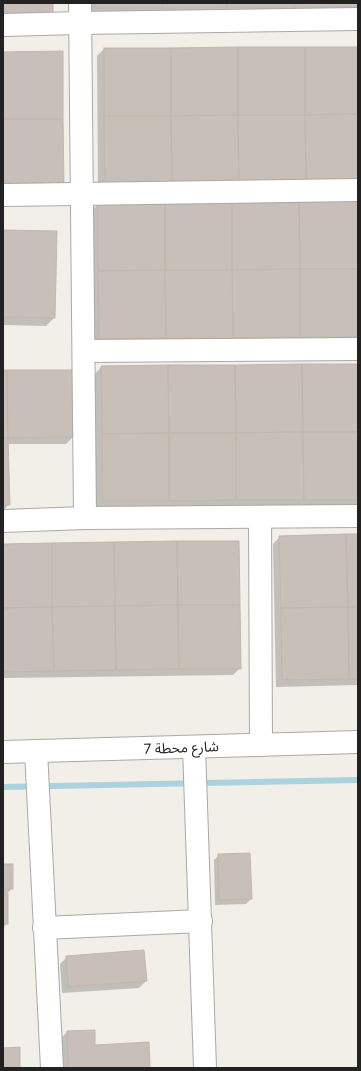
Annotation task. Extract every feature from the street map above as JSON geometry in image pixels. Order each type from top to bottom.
[{"type":"street","points":[[80,13],[85,518]]},
{"type":"street","points":[[3,25],[80,13],[358,19]]},
{"type":"street","points":[[3,195],[358,190]]},
{"type":"street","points":[[84,350],[358,349]]},
{"type":"street","points":[[3,521],[85,518],[358,516]]},
{"type":"street","points":[[260,517],[262,745]]},
{"type":"street","name":"شارع محطة 7","points":[[3,752],[358,742]]},
{"type":"street","points":[[194,747],[205,1068]]},
{"type":"street","points":[[36,751],[52,1068]]},
{"type":"street","points":[[44,928],[201,920]]},
{"type":"building","points":[[3,3],[53,3],[53,16],[3,16]]},
{"type":"building","points":[[95,3],[162,3],[162,8],[95,8]]},
{"type":"building","points":[[162,3],[227,3],[227,7],[162,8]]},
{"type":"building","points":[[227,3],[294,3],[294,7],[227,7]]},
{"type":"building","points":[[294,3],[358,3],[358,6],[294,7]]},
{"type":"building","points":[[238,47],[238,115],[171,116],[171,48]]},
{"type":"building","points":[[238,47],[305,47],[305,115],[238,115]]},
{"type":"building","points":[[305,47],[358,47],[358,114],[305,115]]},
{"type":"building","points":[[104,48],[171,48],[171,116],[104,116]]},
{"type":"building","points":[[63,51],[63,119],[3,119],[3,52]]},
{"type":"building","points":[[358,114],[358,182],[306,183],[305,115]]},
{"type":"building","points":[[238,115],[239,183],[172,184],[171,116]]},
{"type":"building","points":[[238,115],[305,115],[306,183],[239,183]]},
{"type":"building","points":[[104,116],[171,116],[172,184],[105,184]]},
{"type":"building","points":[[3,119],[63,119],[64,187],[3,187]]},
{"type":"building","points":[[358,201],[358,269],[300,269],[299,202]]},
{"type":"building","points":[[165,202],[165,270],[98,271],[98,203]]},
{"type":"building","points":[[165,202],[232,202],[232,270],[165,270]]},
{"type":"building","points":[[232,202],[299,202],[300,269],[232,270]]},
{"type":"building","points":[[3,230],[57,231],[55,318],[3,317]]},
{"type":"building","points":[[300,269],[300,337],[233,338],[232,270]]},
{"type":"building","points":[[300,269],[358,269],[358,337],[300,337]]},
{"type":"building","points":[[165,270],[166,338],[99,339],[98,271]]},
{"type":"building","points":[[165,270],[232,270],[233,338],[166,338]]},
{"type":"building","points":[[302,364],[303,432],[236,433],[235,365]]},
{"type":"building","points":[[302,364],[358,364],[358,432],[303,432]]},
{"type":"building","points":[[168,365],[169,433],[102,434],[101,366]]},
{"type":"building","points":[[168,365],[235,365],[236,433],[169,433]]},
{"type":"building","points":[[3,370],[7,370],[8,438],[3,438]]},
{"type":"building","points":[[7,370],[73,370],[74,437],[8,438]]},
{"type":"building","points":[[303,432],[304,500],[236,500],[236,433]]},
{"type":"building","points":[[303,432],[358,432],[358,500],[304,500]]},
{"type":"building","points":[[169,433],[169,501],[102,501],[102,434]]},
{"type":"building","points":[[169,433],[236,433],[236,500],[169,501]]},
{"type":"building","points":[[3,438],[8,438],[10,505],[3,505]]},
{"type":"building","points":[[346,534],[348,607],[281,608],[279,536]]},
{"type":"building","points":[[346,534],[358,534],[358,607],[348,607]]},
{"type":"building","points":[[177,541],[178,605],[115,606],[114,542]]},
{"type":"building","points":[[177,541],[239,541],[240,605],[178,605]]},
{"type":"building","points":[[114,542],[115,606],[52,607],[52,543]]},
{"type":"building","points":[[52,543],[52,607],[3,608],[3,544]]},
{"type":"building","points":[[178,605],[179,669],[116,670],[115,606]]},
{"type":"building","points":[[178,605],[240,605],[241,669],[179,669]]},
{"type":"building","points":[[115,606],[116,670],[54,671],[52,607]]},
{"type":"building","points":[[52,607],[54,671],[3,672],[3,608]]},
{"type":"building","points":[[348,607],[349,679],[282,680],[281,608]]},
{"type":"building","points":[[348,607],[358,607],[358,679],[349,679]]},
{"type":"building","points":[[250,853],[252,899],[219,900],[218,854]]},
{"type":"building","points":[[3,864],[13,864],[13,889],[3,889]]},
{"type":"building","points":[[3,894],[8,894],[8,924],[3,924]]},
{"type":"building","points":[[144,950],[147,981],[68,987],[66,956]]},
{"type":"building","points":[[95,1030],[95,1045],[149,1042],[150,1068],[68,1068],[67,1031]]},
{"type":"building","points":[[20,1047],[20,1068],[3,1068],[3,1048]]},
{"type":"waterway","points":[[3,787],[358,780]]}]
